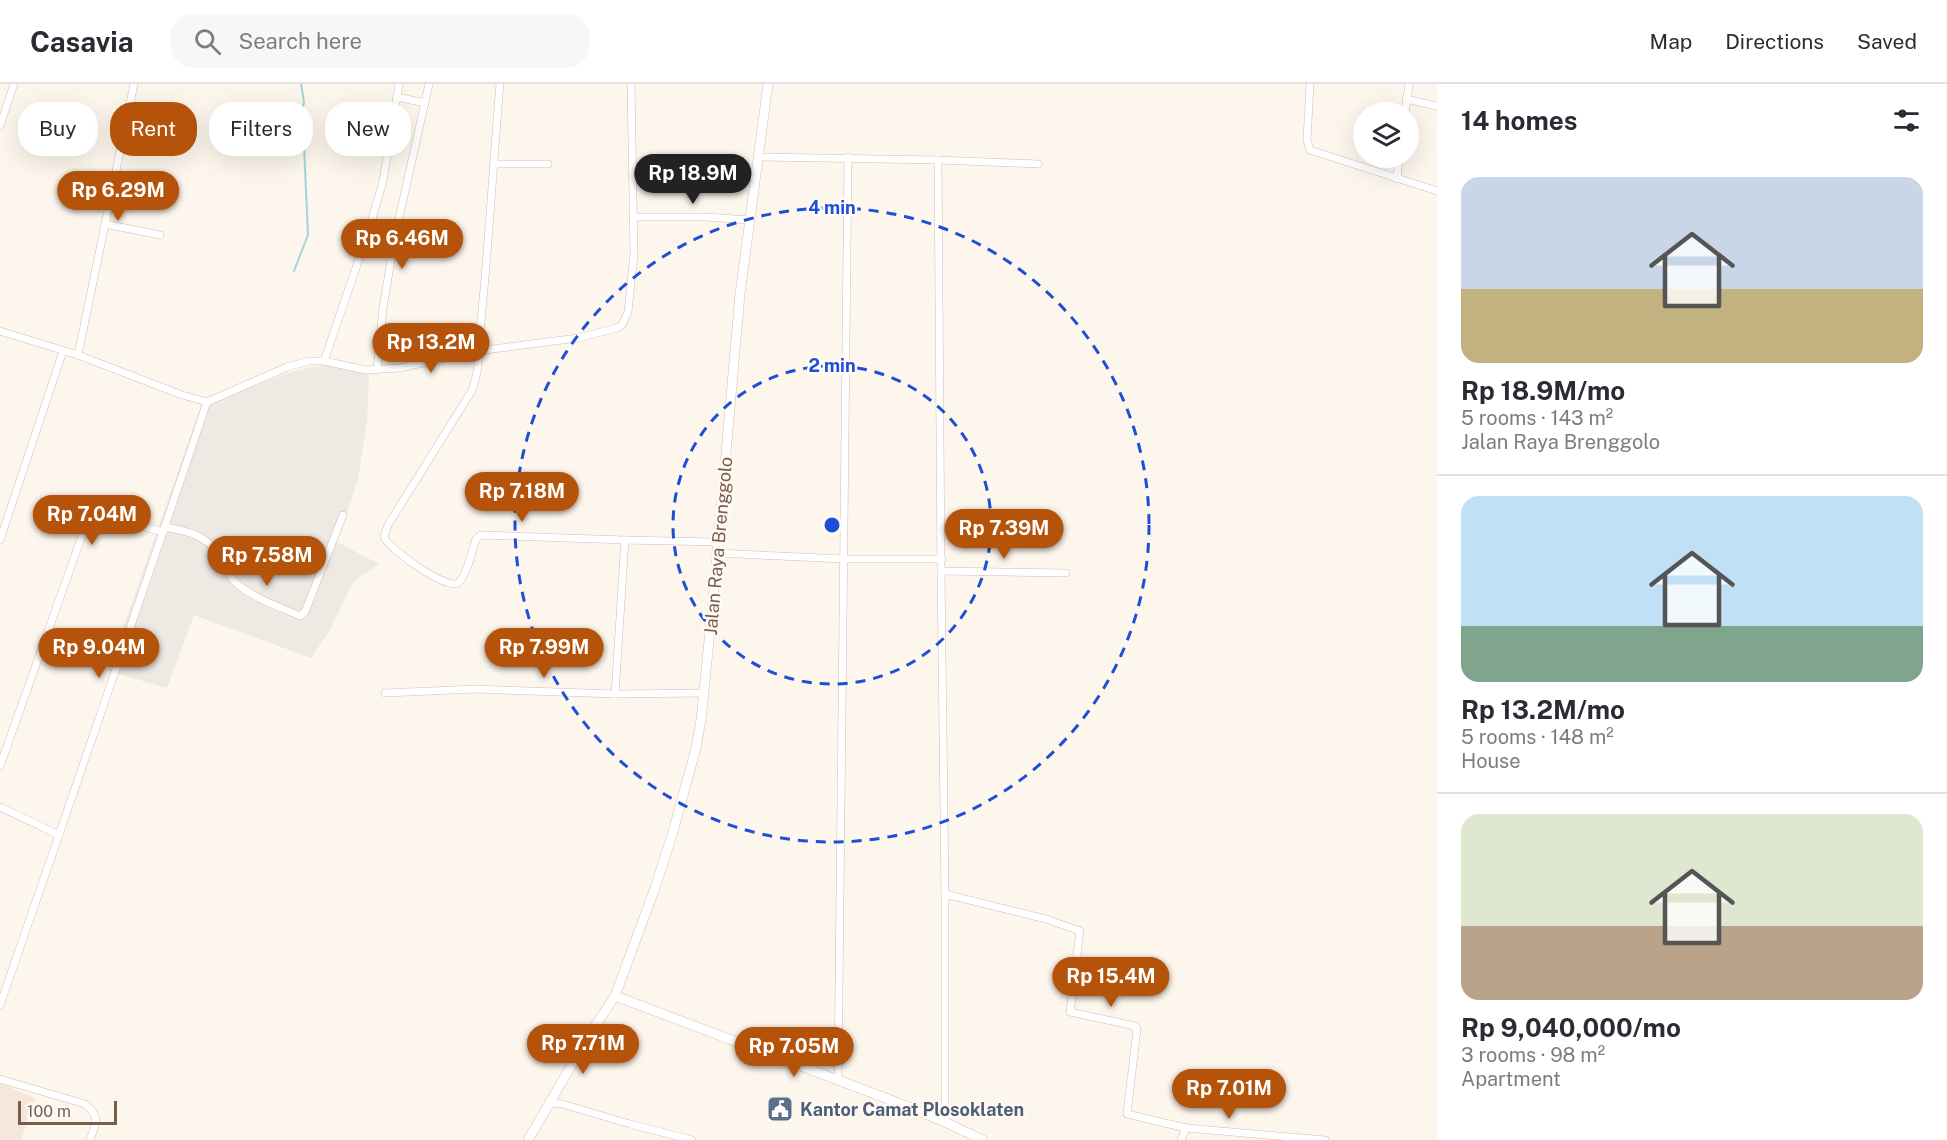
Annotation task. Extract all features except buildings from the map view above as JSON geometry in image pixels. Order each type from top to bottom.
[{"type":"main road","name":"Jalan Raya Brenggolo","points":[[528,1140],[588,1037],[615,996],[655,888],[696,748],[704,693],[733,365],[768,84]]},
{"type":"main road","points":[[615,996],[945,1122],[983,1140]]},
{"type":"street","points":[[0,126],[14,84]]},
{"type":"street","points":[[78,355],[134,84]]},
{"type":"street","points":[[324,361],[368,233],[383,181],[399,84]]},
{"type":"street","points":[[376,370],[395,236],[429,84]]},
{"type":"street","points":[[500,84],[486,272],[477,351],[479,362],[477,379],[388,525],[384,537],[386,543],[421,568],[440,579],[455,584],[464,576],[476,539],[481,535],[717,542]]},
{"type":"street","points":[[0,331],[78,355],[182,395],[207,402],[287,367],[309,361],[324,361],[366,370],[400,368],[477,351],[578,338],[622,325],[628,312],[634,254],[632,84]]},
{"type":"street","points":[[1310,84],[1306,140],[1310,150],[1437,191]]},
{"type":"street","points":[[1406,102],[1409,84]]},
{"type":"street","points":[[397,98],[425,103]]},
{"type":"street","points":[[1406,99],[1437,106]]},
{"type":"street","points":[[759,157],[848,157],[1038,164]]},
{"type":"street","points":[[838,1081],[848,157]]},
{"type":"street","points":[[938,160],[945,1122]]},
{"type":"street","points":[[494,164],[548,164]]},
{"type":"street","points":[[1397,179],[1399,168]]},
{"type":"street","points":[[634,217],[706,217],[750,220]]},
{"type":"street","points":[[105,224],[160,235]]},
{"type":"street","points":[[0,540],[63,351]]},
{"type":"street","points":[[0,1005],[207,402]]},
{"type":"street","points":[[0,766],[88,519],[95,514],[189,532],[208,541],[233,580],[243,589],[300,616],[305,612],[343,515]]},
{"type":"street","points":[[615,694],[625,540]]},
{"type":"street","points":[[716,553],[845,559],[942,559]]},
{"type":"street","points":[[941,571],[1066,573]]},
{"type":"street","points":[[385,693],[476,689],[615,694],[704,693]]},
{"type":"street","points":[[0,807],[59,835]]},
{"type":"street","points":[[945,894],[1046,918],[1080,931],[1070,1012],[1136,1027],[1126,1113],[1128,1115],[1186,1128],[1324,1140]]},
{"type":"street","points":[[0,1079],[85,1104],[95,1113],[97,1119],[90,1140]]},
{"type":"street","points":[[550,1103],[562,1104],[692,1140]]},
{"type":"street","points":[[1181,1140],[1186,1128]]},
{"type":"shaded area","points":[[323,365],[369,374],[367,421],[358,479],[337,542],[379,564],[353,582],[330,630],[311,658],[194,615],[167,688],[108,671],[201,405],[294,371]]},
{"type":"shaded area","points":[[0,1083],[35,1098],[21,1140],[0,1140]]},
{"type":"waterway","points":[[294,271],[308,235],[304,146],[299,128],[304,102],[301,84]]},
{"type":"place","name":"Kantor Camat Plosoklaten","points":[[780,1109]]}]
